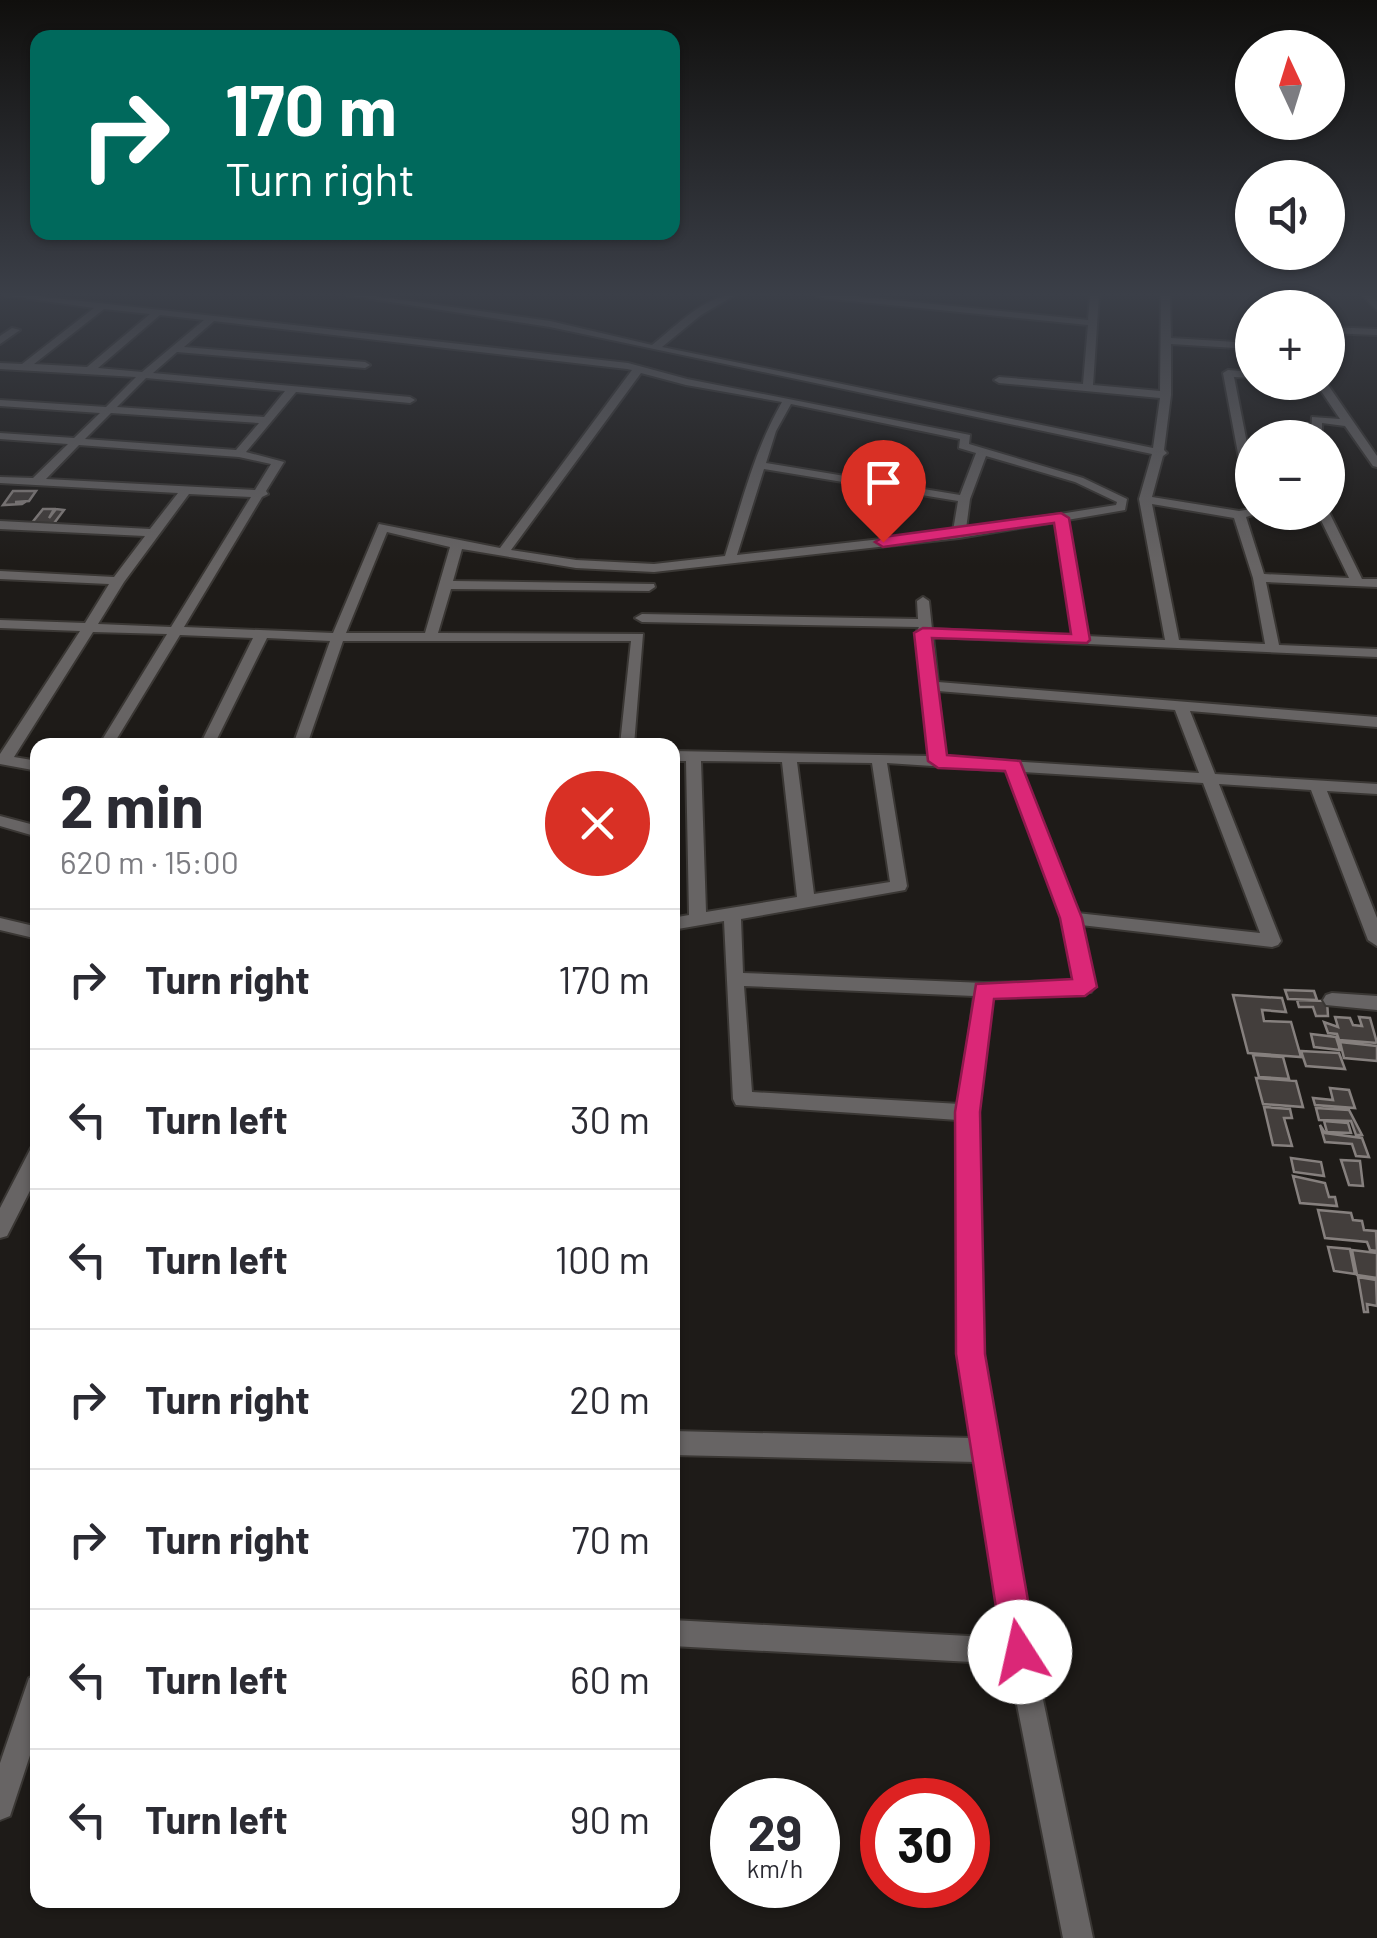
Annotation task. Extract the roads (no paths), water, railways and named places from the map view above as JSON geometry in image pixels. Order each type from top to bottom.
[{"type":"street","points":[[37,481],[133,385]]},
{"type":"street","points":[[249,385],[410,400]]},
{"type":"street","points":[[349,393],[353,385]]},
{"type":"street","points":[[503,552],[626,385]]},
{"type":"street","points":[[302,738],[383,527],[457,545],[576,564],[654,568],[959,534],[1120,507],[1122,501],[1080,480],[962,446],[966,437],[705,385]]},
{"type":"street","points":[[833,385],[1160,454]]},
{"type":"street","points":[[1047,385],[1166,396]]},
{"type":"street","points":[[1088,385],[1088,390]]},
{"type":"street","points":[[1166,385],[1160,454],[1146,499],[1173,644]]},
{"type":"street","points":[[1230,385],[1237,420]]},
{"type":"street","points":[[239,454],[294,389]]},
{"type":"street","points":[[730,559],[758,465],[788,400]]},
{"type":"street","points":[[1332,400],[1377,464]]},
{"type":"street","points":[[0,403],[266,420]]},
{"type":"street","points":[[0,436],[239,454],[278,462],[110,738]]},
{"type":"street","points":[[959,534],[964,499],[982,452]]},
{"type":"street","points":[[758,465],[964,499]]},
{"type":"street","points":[[0,480],[262,494]]},
{"type":"street","points":[[30,764],[2,759],[118,581],[185,491]]},
{"type":"street","points":[[1146,499],[1235,513]]},
{"type":"street","points":[[1061,518],[1081,640]]},
{"type":"street","points":[[0,526],[154,533]]},
{"type":"street","points":[[1244,530],[1260,578],[1274,648]]},
{"type":"street","points":[[1331,530],[1358,582]]},
{"type":"street","points":[[430,637],[457,545]]},
{"type":"street","points":[[628,738],[638,637],[654,568]]},
{"type":"street","points":[[0,575],[118,581]]},
{"type":"street","points":[[1260,578],[1377,582]]},
{"type":"street","points":[[446,585],[650,587]]},
{"type":"street","points":[[923,601],[938,761]]},
{"type":"street","points":[[642,618],[923,628],[1081,640],[1377,653]]},
{"type":"street","points":[[2,628],[338,637],[638,637]]},
{"type":"street","points":[[210,738],[263,632]]},
{"type":"street","points":[[932,686],[1377,722]]},
{"type":"street","points":[[1071,918],[1272,941],[1180,704]]},
{"type":"street","points":[[680,756],[879,758],[1377,789]]},
{"type":"street","points":[[694,756],[698,920]]},
{"type":"street","points":[[789,757],[806,899]]},
{"type":"street","points":[[680,923],[899,886],[879,758]]},
{"type":"street","points":[[735,979],[984,990],[1085,987],[1071,918],[1013,765]]},
{"type":"street","points":[[1316,785],[1377,940]]},
{"type":"street","points":[[0,821],[30,830]]},
{"type":"street","points":[[732,917],[743,1099],[968,1112]]},
{"type":"street","points":[[0,924],[30,931]]},
{"type":"street","points":[[984,990],[968,1112],[971,1354],[1020,1652],[1078,1938]]},
{"type":"street","points":[[1332,1000],[1377,1003]]},
{"type":"street","points":[[0,1229],[30,1170]]},
{"type":"street","points":[[680,1443],[986,1450]]},
{"type":"street","points":[[680,1633],[1020,1652]]},
{"type":"street","points":[[0,1806],[30,1711]]}]
